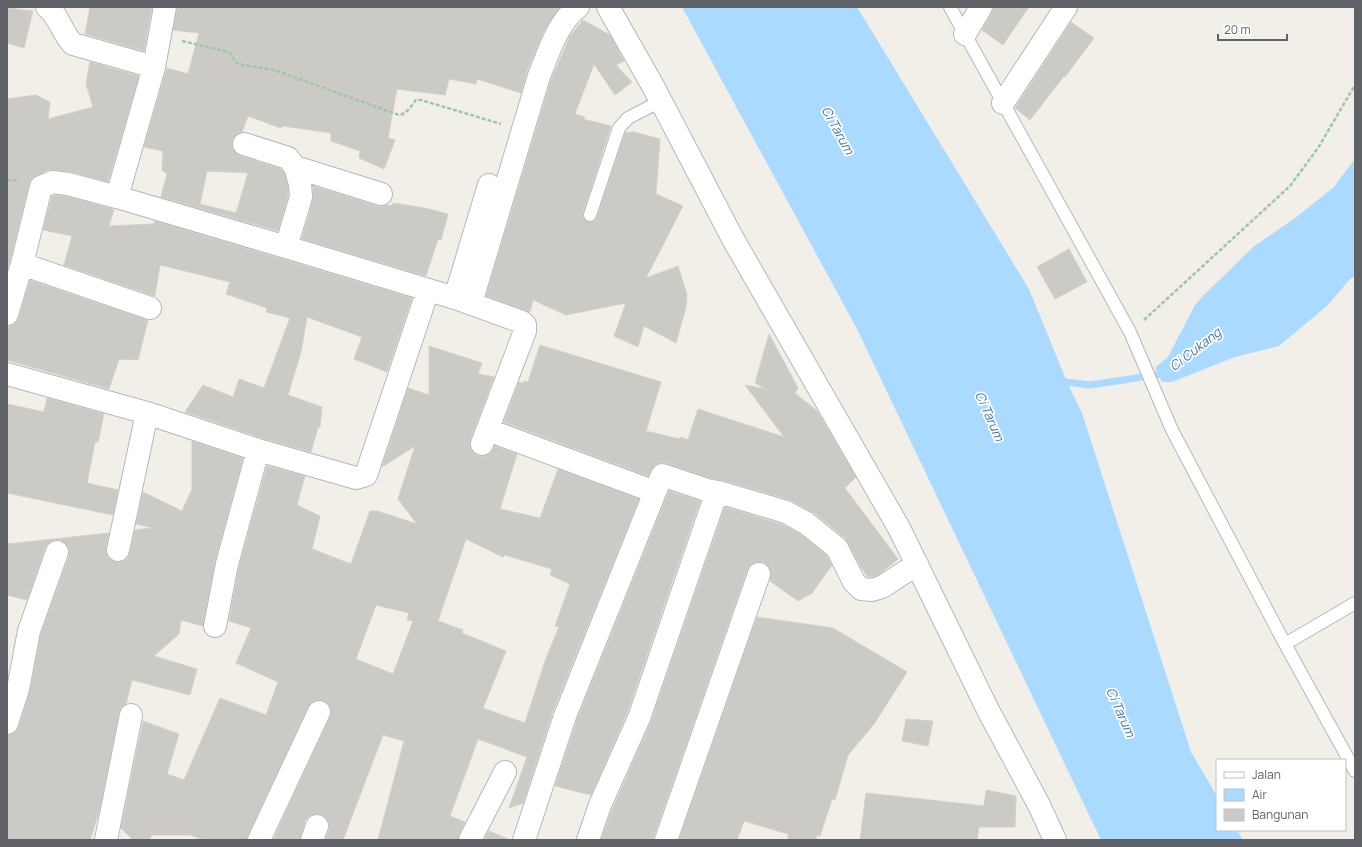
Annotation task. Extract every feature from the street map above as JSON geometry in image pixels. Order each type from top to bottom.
[{"type":"street","points":[[47,7],[52,10],[68,40],[73,44],[154,67]]},
{"type":"street","points":[[117,197],[154,67],[165,7]]},
{"type":"street","points":[[463,301],[523,131],[539,76],[561,26],[569,14],[578,7]]},
{"type":"street","points":[[608,7],[661,101],[733,239],[899,528],[989,712],[1055,840]]},
{"type":"street","points":[[965,34],[981,7]]},
{"type":"street","points":[[1002,103],[1066,7]]},
{"type":"street","points":[[244,144],[288,158],[295,167],[300,184],[301,197],[286,247]]},
{"type":"street","points":[[295,167],[381,194]]},
{"type":"street","points":[[7,314],[22,264],[41,187],[53,182],[68,184],[117,197],[428,290],[522,322],[525,325],[525,331],[485,437],[655,492]]},
{"type":"street","points":[[463,301],[489,185]]},
{"type":"street","points":[[22,264],[150,308]]},
{"type":"street","points":[[7,374],[147,413],[258,450],[356,478],[366,476],[428,290]]},
{"type":"street","points":[[118,550],[147,413]]},
{"type":"street","points":[[215,626],[227,564],[258,450]]},
{"type":"street","points":[[524,840],[565,716],[662,476],[786,512],[806,523],[837,548],[854,582],[861,589],[872,590],[882,587],[917,564]]},
{"type":"street","points":[[588,840],[600,805],[639,718],[718,492]]},
{"type":"street","points":[[7,723],[18,689],[29,631],[57,552]]},
{"type":"street","points":[[666,840],[759,574]]},
{"type":"street","points":[[259,840],[319,712]]},
{"type":"street","points":[[106,840],[131,715]]},
{"type":"street","points":[[470,840],[505,772]]},
{"type":"lane","points":[[950,7],[1130,332],[1172,430],[1285,644],[1355,771]]},
{"type":"lane","points":[[590,215],[619,128],[628,118],[661,101]]},
{"type":"lane","points":[[1285,644],[1355,603]]},
{"type":"path","points":[[160,35],[228,52],[238,64],[274,70],[399,115],[407,112],[416,100],[422,100],[523,131]]},
{"type":"path","points":[[1130,332],[1290,186],[1318,148],[1355,85]]},
{"type":"water","name":"Ci Tarum","points":[[682,7],[857,7],[1029,289],[1067,382],[1082,413],[1191,752],[1216,794],[1216,831],[1238,831],[1243,840],[1101,840],[857,329]]},
{"type":"water","points":[[1355,159],[1355,276],[1350,279],[1328,305],[1279,346],[1235,357],[1172,382],[1162,382],[1155,368],[1168,357],[1195,305],[1253,247],[1295,218],[1333,188]]},
{"type":"building","points":[[90,7],[152,7],[144,51],[85,34]]},
{"type":"building","points":[[177,7],[560,7],[543,33],[527,71],[521,93],[477,79],[476,84],[449,79],[445,95],[397,89],[388,138],[395,140],[384,169],[359,158],[360,151],[331,141],[331,133],[283,126],[281,128],[248,116],[242,132],[236,135],[232,140],[232,147],[240,156],[281,169],[284,173],[288,186],[288,196],[278,231],[161,197],[167,174],[162,170],[163,151],[144,147],[167,68],[188,74],[199,33],[173,30]],"holes":[[[207,171],[248,173],[236,213],[200,204]]]},
{"type":"building","points":[[993,7],[1029,7],[1003,45],[982,30],[992,13]]},
{"type":"building","points":[[7,8],[33,11],[24,48],[7,43]]},
{"type":"building","points":[[583,20],[610,35],[624,61],[616,65],[632,82],[615,95],[594,64],[575,114],[585,117],[583,119],[611,126],[583,217],[585,220],[591,222],[595,221],[597,217],[625,133],[634,132],[660,139],[656,194],[683,206],[646,278],[678,266],[687,295],[686,307],[676,343],[644,326],[638,347],[614,336],[626,303],[566,315],[533,300],[530,312],[486,296],[551,80],[570,36]]},
{"type":"building","points":[[1071,22],[1094,38],[1030,120],[1015,108]]},
{"type":"building","points":[[90,62],[139,76],[108,182],[71,172],[55,170],[48,170],[32,179],[29,184],[10,261],[7,266],[7,99],[36,95],[50,102],[48,119],[93,107],[86,84]]},
{"type":"building","points":[[313,186],[377,206],[391,206],[393,203],[425,208],[448,214],[441,240],[438,239],[426,276],[302,239],[313,200]]},
{"type":"building","points":[[52,196],[66,196],[114,209],[109,226],[154,224],[155,221],[412,298],[387,372],[354,359],[362,337],[307,317],[301,352],[288,395],[322,407],[320,427],[318,427],[311,452],[262,438],[185,412],[203,385],[233,397],[239,379],[264,388],[290,318],[266,312],[267,308],[226,294],[230,282],[160,265],[154,296],[64,265],[72,236],[43,230]]},
{"type":"building","points":[[1069,249],[1087,282],[1055,299],[1037,267]]},
{"type":"building","points":[[30,280],[148,320],[138,360],[119,359],[109,389],[7,360],[7,334],[9,326],[15,323],[19,318]]},
{"type":"building","points":[[769,334],[798,388],[795,393],[817,411],[856,477],[845,488],[898,559],[877,576],[868,577],[845,538],[814,513],[790,500],[723,480],[710,478],[666,463],[654,465],[648,476],[504,422],[519,382],[528,382],[540,345],[661,382],[646,431],[680,439],[680,437],[688,440],[698,409],[784,437],[745,385],[766,389],[755,383]]},
{"type":"building","points":[[429,346],[482,363],[478,374],[494,377],[470,440],[470,446],[472,452],[478,456],[490,454],[495,446],[517,454],[500,509],[540,518],[558,469],[639,499],[553,711],[523,803],[509,808],[527,757],[478,739],[450,816],[465,822],[459,834],[458,840],[378,840],[404,741],[383,735],[343,840],[325,840],[329,830],[329,823],[322,814],[315,814],[309,816],[305,821],[300,840],[273,840],[330,717],[331,711],[329,705],[324,701],[318,700],[312,702],[308,707],[247,840],[204,840],[190,835],[152,835],[149,840],[133,840],[121,828],[143,721],[179,734],[167,774],[184,780],[220,698],[266,715],[278,682],[236,663],[251,628],[229,621],[239,567],[267,466],[305,476],[297,505],[320,516],[312,549],[351,564],[370,511],[377,511],[417,524],[398,499],[415,446],[382,467],[408,388],[429,395]],"holes":[[[466,539],[503,557],[505,555],[552,569],[550,575],[570,584],[555,626],[559,627],[545,661],[525,723],[483,708],[506,651],[462,633],[463,630],[438,621]],[[376,605],[409,613],[407,620],[413,621],[393,674],[356,659]]]},
{"type":"building","points":[[47,398],[104,414],[98,442],[95,442],[87,483],[118,490],[113,515],[7,493],[7,404],[44,412]]},
{"type":"building","points":[[192,441],[243,458],[215,561],[203,626],[181,620],[179,634],[154,656],[197,669],[190,695],[132,680],[126,704],[121,707],[119,713],[100,809],[90,840],[7,840],[7,735],[15,732],[19,727],[30,691],[41,634],[69,556],[69,550],[66,544],[61,540],[54,540],[49,543],[45,548],[27,600],[7,595],[7,544],[109,533],[106,554],[109,559],[115,562],[122,562],[127,559],[130,553],[135,530],[153,528],[136,524],[143,492],[182,511],[192,489]]},
{"type":"building","points":[[669,491],[700,501],[627,713],[591,795],[555,786],[577,720]]},
{"type":"building","points":[[725,507],[781,524],[799,533],[827,556],[832,565],[812,593],[798,601],[770,581],[771,572],[768,566],[763,562],[757,562],[751,565],[747,570],[654,836],[654,840],[601,840],[612,810],[651,722]]},
{"type":"building","points":[[757,617],[833,628],[907,672],[874,724],[848,755],[835,800],[832,799],[820,836],[817,835],[816,840],[788,840],[788,834],[744,821],[737,840],[679,840]]},
{"type":"building","points":[[906,719],[933,721],[928,746],[902,741]]},
{"type":"building","points":[[986,790],[1016,796],[1015,827],[979,827],[977,840],[860,840],[866,793],[984,806]]},
{"type":"building","points":[[489,831],[508,839],[508,840],[484,840]]},
{"type":"waterway","name":"Ci Cukang","points":[[1059,381],[1090,385],[1163,374],[1167,371]]}]
